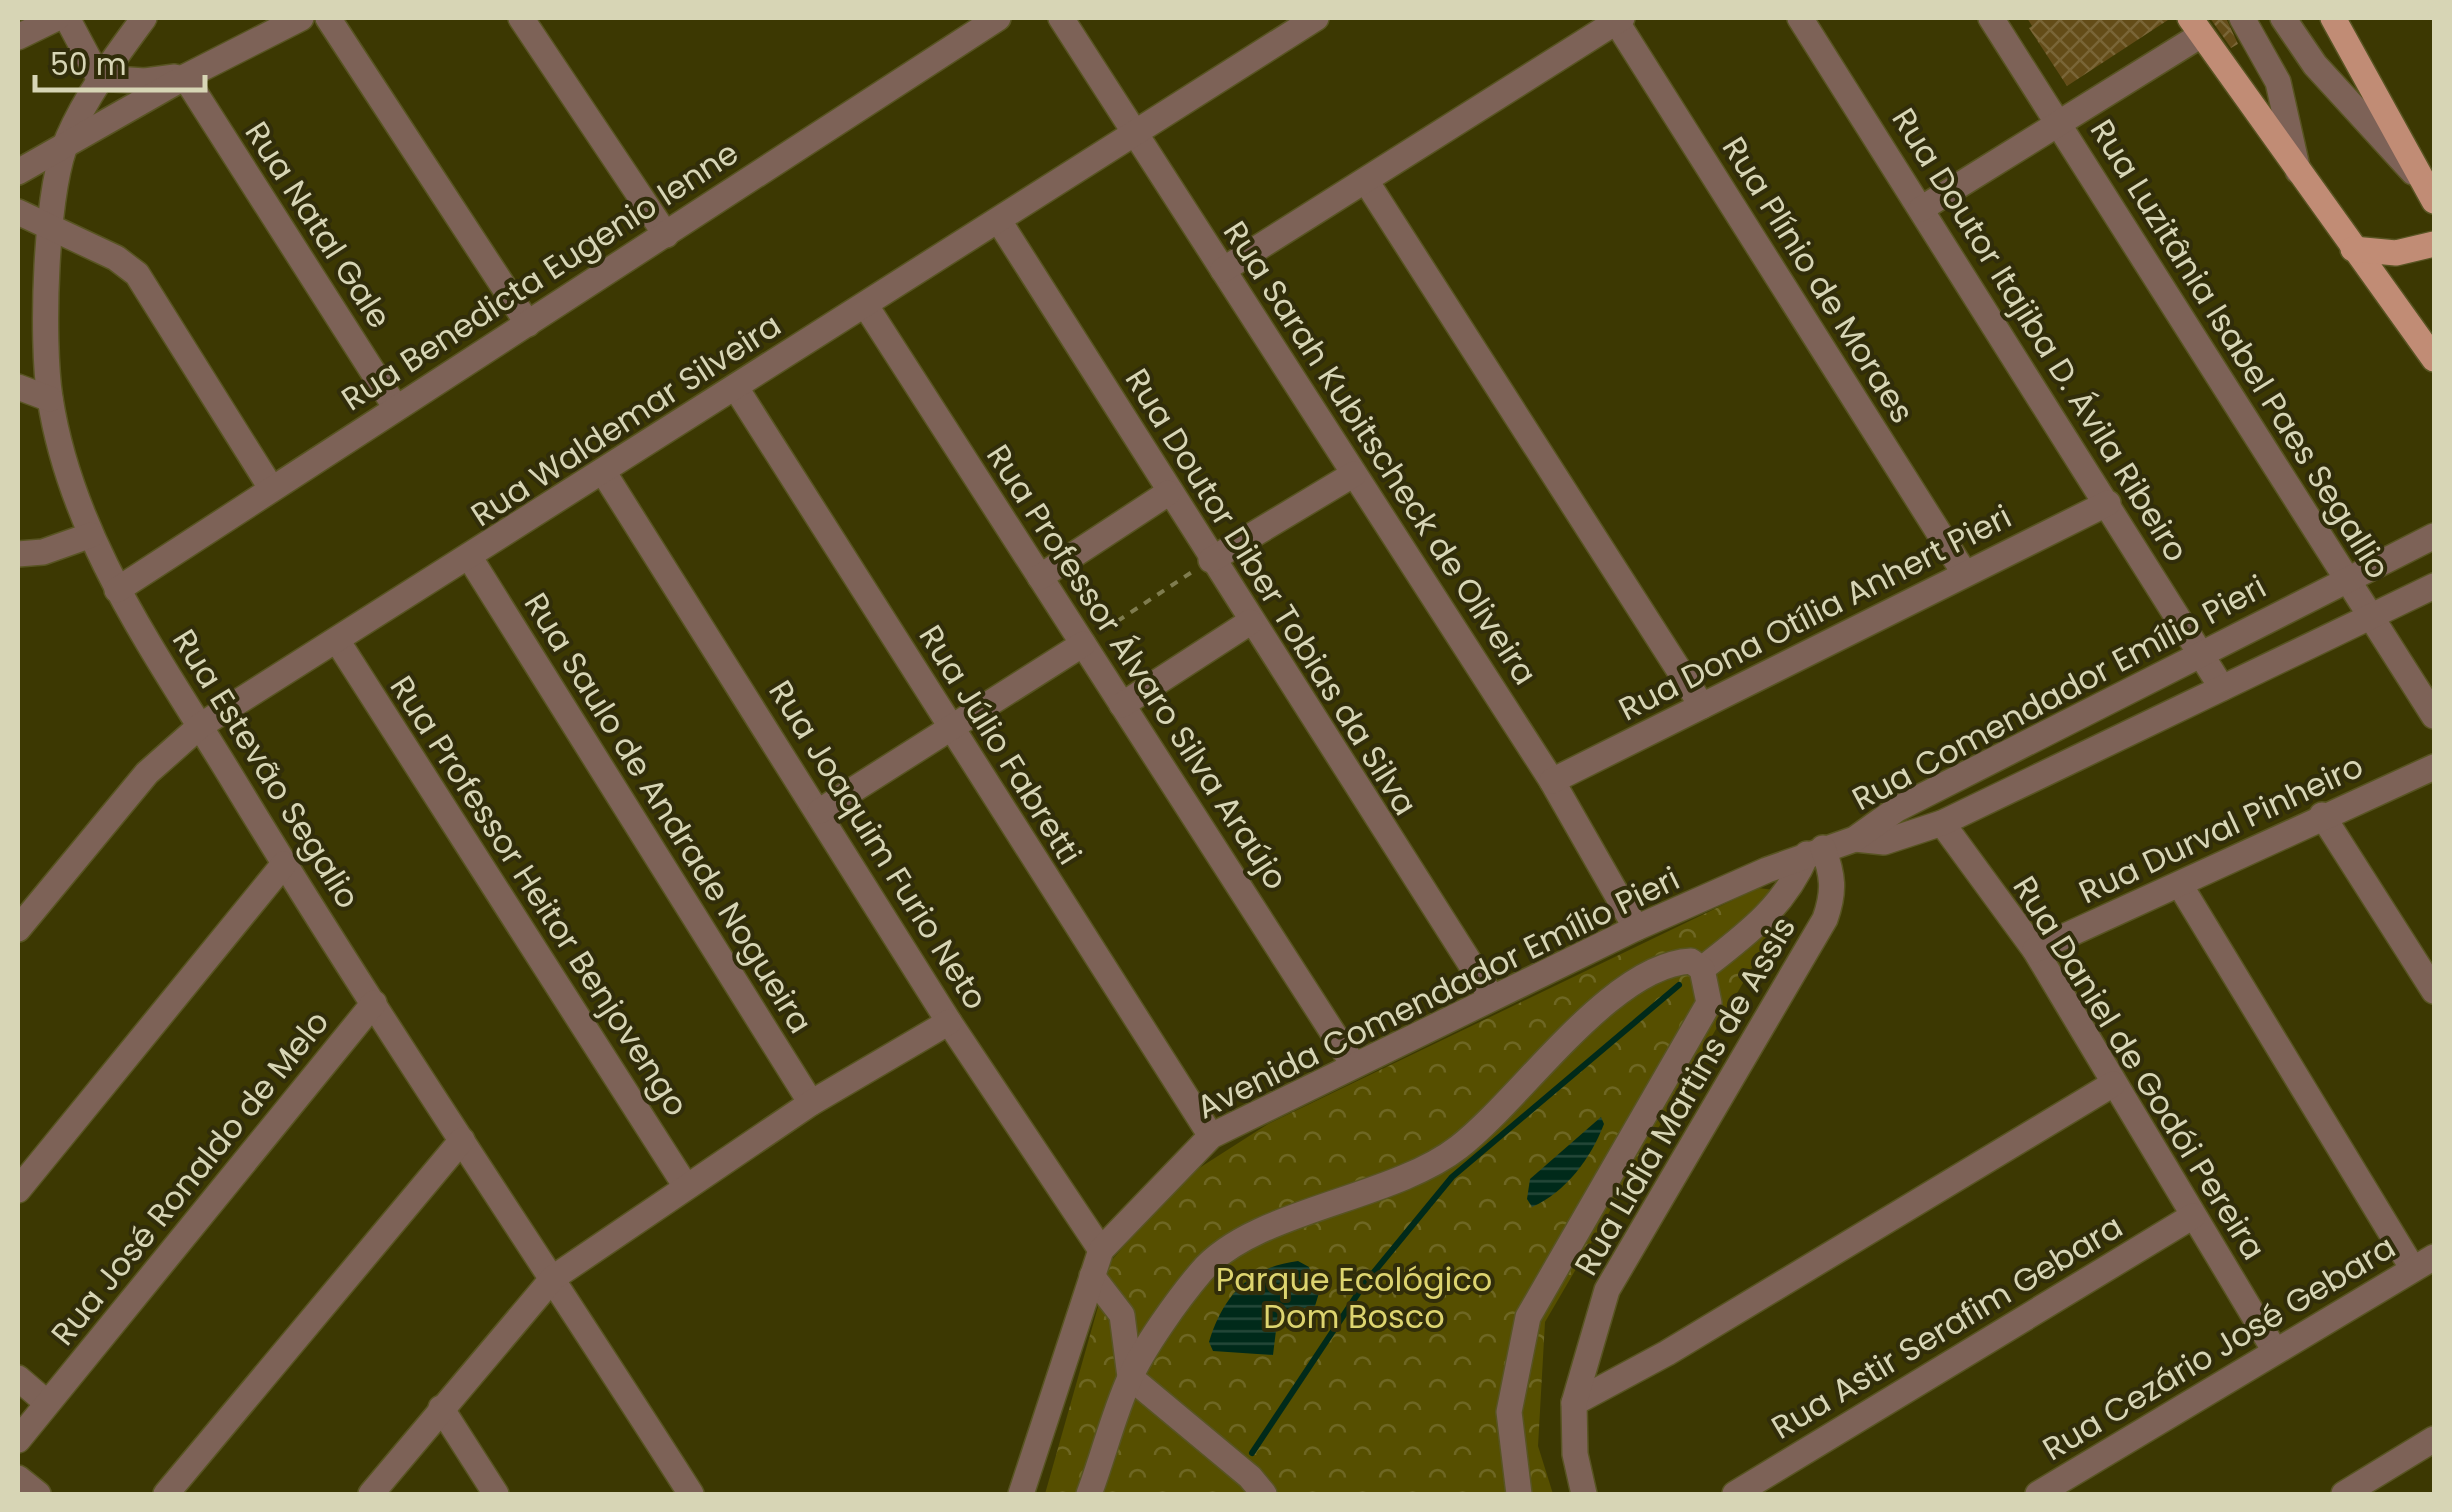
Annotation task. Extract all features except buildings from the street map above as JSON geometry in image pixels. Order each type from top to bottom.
[{"type":"main road","points":[[2333,18],[2429,192]]},
{"type":"main road","points":[[2195,26],[2434,359]]},
{"type":"main road","points":[[2353,249],[2396,253],[2434,244]]},
{"type":"street","points":[[18,37],[57,18]]},
{"type":"street","points":[[67,18],[99,78],[126,82],[184,77]]},
{"type":"street","name":"Rua Estevão Segalio","points":[[144,18],[99,78],[66,142],[50,231],[46,345],[50,399],[69,475],[91,535],[117,590],[284,864],[690,1494]]},
{"type":"street","points":[[18,172],[184,77],[301,18]]},
{"type":"street","points":[[328,18],[528,324]]},
{"type":"street","points":[[521,18],[666,235]]},
{"type":"street","name":"Rua Benedicta Eugenio Ienne","points":[[117,590],[998,18]]},
{"type":"street","name":"Rua Sarah Kubitscheck de Oliveira","points":[[1061,18],[1552,781],[1636,928]]},
{"type":"street","name":"Rua Waldemar Silveira","points":[[18,929],[147,773],[200,726],[1316,18]]},
{"type":"street","name":"Rua Doutor Itajiba D. Ávila Ribeiro","points":[[1800,18],[2222,688]]},
{"type":"street","name":"Rua Luzitânia Isabel Paes Segallio","points":[[1991,18],[2434,716]]},
{"type":"street","points":[[2242,18],[2278,82],[2299,174]]},
{"type":"street","points":[[2283,18],[2315,65],[2429,192]]},
{"type":"street","points":[[1223,270],[1619,19]]},
{"type":"street","name":"Rua Plínio de Moraes","points":[[1619,19],[1965,574]]},
{"type":"street","points":[[1921,208],[2058,124],[2195,26]]},
{"type":"street","name":"Rua Natal Gale","points":[[184,77],[396,408]]},
{"type":"street","points":[[1366,181],[1702,706]]},
{"type":"street","points":[[18,212],[50,231],[116,258],[137,274],[271,488]]},
{"type":"street","name":"Rua Doutor Diber Tobias da Silva","points":[[1000,221],[1168,493],[1491,996]]},
{"type":"street","name":"Rua Professor Álvaro Silva Araújo","points":[[866,306],[1353,1064]]},
{"type":"street","points":[[18,387],[50,399]]},
{"type":"street","name":"Rua Júlio Fabretti","points":[[736,388],[1211,1136]]},
{"type":"street","name":"Rua Joaquim Furio Neto","points":[[604,473],[820,811],[949,1022],[1101,1250]]},
{"type":"street","points":[[1211,560],[1354,474]]},
{"type":"street","points":[[1040,577],[1168,493]]},
{"type":"street","name":"Rua Dona Otília Anhert Pieri","points":[[1552,781],[2108,503]]},
{"type":"street","points":[[18,554],[43,552],[91,535]]},
{"type":"street","name":"Rua Comendador Emílio Pieri","points":[[1855,839],[1897,809],[2434,536]]},
{"type":"street","name":"Rua Saulo de Andrade Nogueira","points":[[470,558],[812,1103]]},
{"type":"street","name":"Rua Comendador Emílio Pieri","points":[[1855,839],[1884,842],[1942,823],[2434,586]]},
{"type":"street","points":[[1122,706],[1250,622]]},
{"type":"street","name":"Rua Professor Heitor Benjovengo","points":[[338,642],[685,1185]]},
{"type":"street","points":[[820,811],[1083,644]]},
{"type":"street","name":"Rua Durval Pinheiro","points":[[2036,950],[2434,767]]},
{"type":"street","points":[[2322,816],[2434,991]]},
{"type":"street","name":"Rua Daniel de Godói Pereira","points":[[1942,823],[2036,950],[2276,1351]]},
{"type":"street","name":"Avenida Comendador Emílio Pieri","points":[[1021,1494],[1101,1250],[1211,1136],[1636,928],[1815,851],[1855,839]]},
{"type":"street","points":[[1702,969],[1770,916],[1815,851]]},
{"type":"street","name":"Rua Lídia Martins de Assis","points":[[1584,1494],[1575,1454],[1574,1404],[1607,1290],[1825,918],[1834,895],[1832,873],[1815,851]]},
{"type":"street","points":[[18,1190],[284,864]]},
{"type":"street","points":[[2180,884],[2424,1263]]},
{"type":"street","points":[[1090,1494],[1130,1377],[1203,1270],[1258,1232],[1406,1176],[1458,1148],[1629,982],[1671,962],[1692,960],[1702,969],[1709,1003],[1528,1317],[1515,1365],[1509,1412],[1520,1494]]},
{"type":"street","name":"Rua José Ronaldo de Melo","points":[[18,1440],[374,1003]]},
{"type":"street","points":[[371,1494],[553,1278],[685,1185],[812,1103],[949,1022]]},
{"type":"street","points":[[1574,1404],[2113,1084]]},
{"type":"street","points":[[166,1494],[462,1140]]},
{"type":"street","name":"Rua Astir Serafim Gebara","points":[[1734,1494],[2194,1216]]},
{"type":"street","name":"Rua Cezário José Gebara","points":[[2038,1494],[2424,1263]]},
{"type":"street","points":[[1092,1276],[1122,1316],[1130,1377],[1250,1477],[1264,1494]]},
{"type":"street","points":[[18,1378],[47,1403]]},
{"type":"street","points":[[441,1408],[496,1494]]},
{"type":"street","points":[[2344,1494],[2372,1488],[2434,1439]]},
{"type":"street","points":[[18,1478],[38,1494]]},
{"type":"path","points":[[1083,644],[1211,560]]},
{"type":"green space","name":"Parque Ecológico Dom Bosco","points":[[1758,888],[1781,891],[1778,923],[1545,1322],[1538,1446],[1553,1494],[1045,1494],[1111,1261],[1182,1179],[1268,1124]]},
{"type":"shaded area","points":[[1601,1117],[1604,1124],[1599,1137],[1576,1173],[1532,1207],[1527,1199],[1530,1179]]},
{"type":"shaded area","points":[[1298,1261],[1309,1267],[1319,1293],[1315,1306],[1278,1314],[1273,1355],[1213,1351],[1209,1342],[1215,1326],[1240,1286],[1265,1270]]},
{"type":"waterway","points":[[1252,1453],[1365,1283],[1452,1177],[1679,985]]}]
